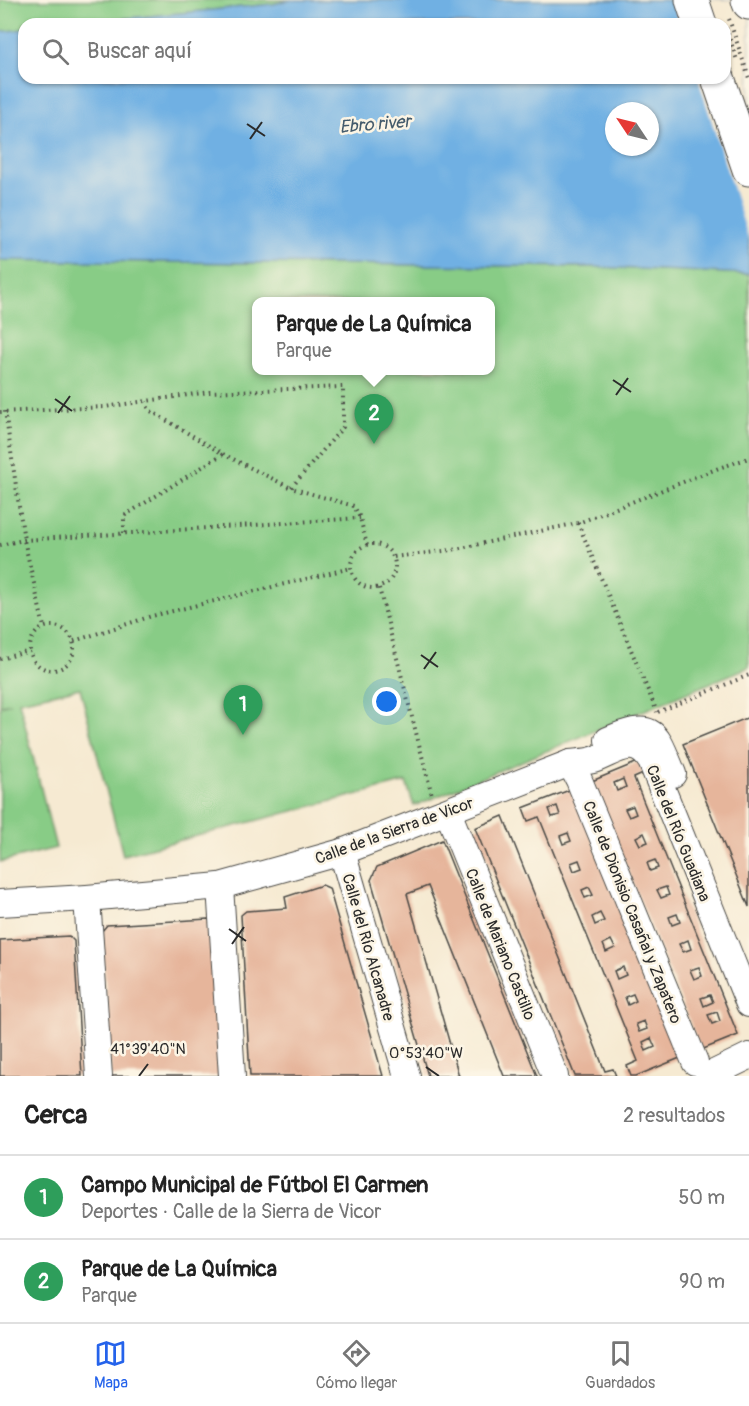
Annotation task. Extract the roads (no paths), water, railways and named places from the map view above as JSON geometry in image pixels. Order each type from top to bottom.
[{"type":"main road","points":[[692,0],[731,10]]},
{"type":"main road","points":[[720,84],[749,169]]},
{"type":"street","name":"Calle del Río Guadiana","points":[[570,763],[585,749],[636,729],[649,732],[658,740],[749,963]]},
{"type":"street","name":"Calle del Río Guadiana","points":[[570,763],[590,761],[631,746],[642,749],[646,754],[651,761],[749,1004]]},
{"type":"street","name":"Calle de la Sierra de Vicor","points":[[0,903],[220,886],[342,852],[440,805],[570,763]]},
{"type":"street","name":"Calle de Dionisio Casañal y Zapatero","points":[[570,763],[701,1069]]},
{"type":"street","name":"Calle de Mariano Castillo","points":[[440,805],[555,1076]]},
{"type":"street","name":"Calle del Río Alcanadre","points":[[342,852],[407,1076]]},
{"type":"street","points":[[220,886],[232,1076]]},
{"type":"street","points":[[87,898],[99,1076]]},
{"type":"street","points":[[701,1069],[749,1056]]},
{"type":"water","name":"Ebro river","points":[[291,0],[749,0],[749,274],[595,267],[0,260],[0,32],[18,30],[18,84],[731,84],[731,18],[130,18],[273,4]]},
{"type":"place","name":"Parque de La Química","points":[[374,444]]},
{"type":"place","name":"Campo Municipal de Fútbol El Carmen","points":[[243,735]]}]
